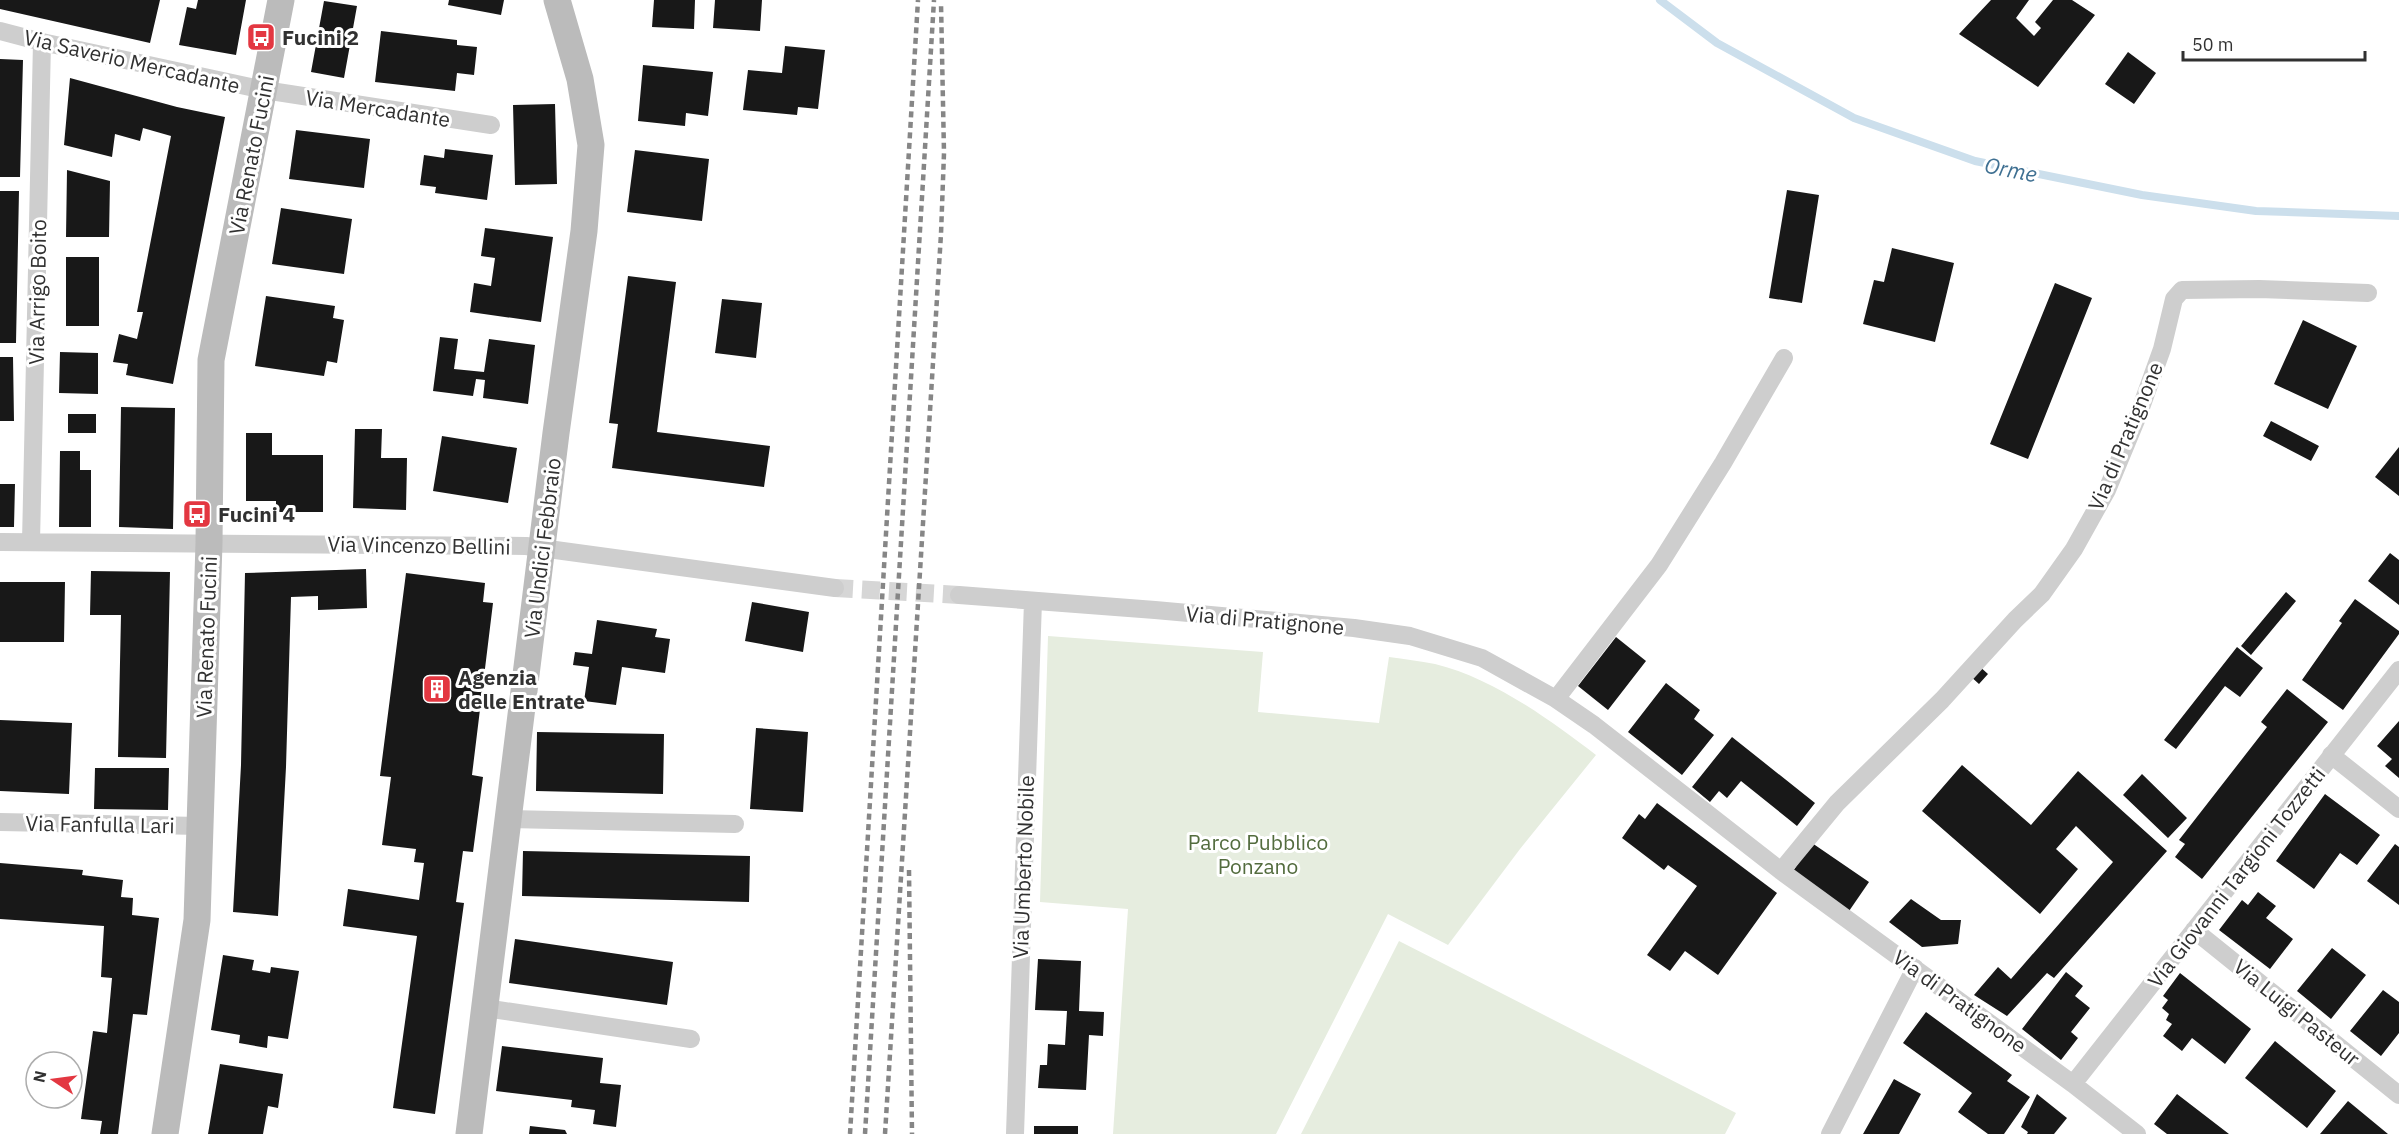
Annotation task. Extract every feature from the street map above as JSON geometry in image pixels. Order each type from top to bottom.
[{"type":"main road","name":"Via Renato Fucini","points":[[165,1134],[197,920],[209,543],[211,360],[281,0]]},
{"type":"main road","name":"Via Undici Febbraio","points":[[469,1134],[584,231],[591,145],[580,79],[557,0]]},
{"type":"street","name":"Via Saverio Mercadante","points":[[0,31],[264,90]]},
{"type":"street","name":"Via Arrigo Boito","points":[[31,542],[42,42]]},
{"type":"street","name":"Via Mercadante","points":[[264,90],[491,125]]},
{"type":"street","name":"Via di Pratignone","points":[[1781,871],[1837,803],[1942,700],[2042,594],[2074,549],[2112,479],[2162,349],[2174,299],[2182,290],[2259,289],[2368,293]]},
{"type":"street","points":[[1556,699],[1659,566],[1723,464],[1784,358]]},
{"type":"street","name":"Via Vincenzo Bellini","points":[[0,542],[542,547],[835,588]]},
{"type":"street","name":"Via di Pratignone","points":[[959,595],[1295,622],[1410,636],[1482,658],[1556,699],[1594,725],[1781,871],[2073,1084],[2137,1134]]},
{"type":"street","name":"Via Umberto Nobile","points":[[1014,1134],[1033,601]]},
{"type":"street","name":"Via Giovanni Targioni Tozzetti","points":[[2073,1084],[2399,670]]},
{"type":"street","points":[[2331,755],[2399,808]]},
{"type":"street","points":[[509,819],[735,824]]},
{"type":"street","name":"Via Fanfulla Lari","points":[[0,822],[200,826]]},
{"type":"street","name":"Via Luigi Pasteur","points":[[2194,930],[2399,1095]]},
{"type":"street","points":[[1830,1134],[1915,968]]},
{"type":"street","points":[[485,1008],[691,1039]]},
{"type":"green space","name":"Parco Pubblico Ponzano","points":[[1048,636],[1263,652],[1258,712],[1379,723],[1389,657],[1435,664],[1457,670],[1499,690],[1560,728],[1596,755],[1520,849],[1448,945],[1388,914],[1276,1134],[1113,1134],[1128,909],[1040,902]]},
{"type":"green space","points":[[1399,941],[1736,1113],[1725,1134],[1301,1134]]},
{"type":"building","points":[[0,0],[160,0],[150,43],[0,9]]},
{"type":"building","points":[[198,0],[246,0],[236,55],[179,45],[187,7],[196,9]]},
{"type":"building","points":[[449,0],[504,0],[501,15],[448,5]]},
{"type":"building","points":[[654,0],[695,0],[694,29],[652,27]]},
{"type":"building","points":[[715,0],[762,0],[760,31],[713,28]]},
{"type":"building","points":[[1991,0],[2029,0],[2016,18],[2034,36],[2041,28],[2035,22],[2053,0],[2072,0],[2095,15],[2038,87],[1959,34]]},
{"type":"building","points":[[324,1],[357,6],[344,78],[311,72]]},
{"type":"building","points":[[381,31],[457,40],[457,45],[477,47],[474,75],[457,73],[455,91],[375,82]]},
{"type":"building","points":[[785,46],[825,50],[818,109],[798,107],[797,115],[743,110],[748,70],[782,73]]},
{"type":"building","points":[[2128,52],[2156,73],[2134,104],[2105,84]]},
{"type":"building","points":[[0,59],[23,60],[20,177],[0,177]]},
{"type":"building","points":[[643,65],[713,72],[708,116],[686,113],[685,126],[638,121]]},
{"type":"building","points":[[70,78],[177,107],[225,117],[173,384],[126,375],[128,364],[113,362],[119,334],[137,339],[143,312],[137,312],[171,136],[143,128],[140,141],[115,134],[112,157],[64,145]]},
{"type":"building","points":[[555,104],[557,184],[515,185],[513,105]]},
{"type":"building","points":[[296,130],[370,139],[364,188],[289,179]]},
{"type":"building","points":[[445,149],[493,155],[487,200],[435,193],[436,187],[420,185],[424,155],[444,158]]},
{"type":"building","points":[[635,150],[709,159],[702,221],[627,212]]},
{"type":"building","points":[[67,170],[110,181],[109,237],[66,237]]},
{"type":"building","points":[[1787,190],[1819,195],[1802,303],[1769,298]]},
{"type":"building","points":[[0,191],[19,191],[16,343],[0,343]]},
{"type":"building","points":[[281,208],[352,219],[344,274],[272,264]]},
{"type":"building","points":[[485,228],[553,237],[541,322],[470,312],[474,283],[491,286],[495,258],[481,256]]},
{"type":"building","points":[[1892,248],[1954,263],[1935,342],[1863,324],[1874,280],[1884,282]]},
{"type":"building","points":[[66,257],[99,257],[99,326],[66,326]]},
{"type":"building","points":[[628,276],[676,282],[657,432],[770,446],[764,487],[612,468],[618,424],[609,423]]},
{"type":"building","points":[[2055,283],[2092,298],[2028,459],[1990,444]]},
{"type":"building","points":[[266,296],[335,306],[333,318],[344,320],[337,363],[327,361],[324,376],[255,366]]},
{"type":"building","points":[[722,299],[762,303],[756,358],[715,353]]},
{"type":"building","points":[[2303,320],[2357,346],[2328,409],[2274,384]]},
{"type":"building","points":[[440,337],[458,339],[454,369],[484,372],[489,339],[535,345],[528,404],[483,398],[485,380],[476,379],[473,396],[433,391]]},
{"type":"building","points":[[60,352],[98,353],[98,394],[59,393]]},
{"type":"building","points":[[0,357],[13,357],[14,421],[0,421]]},
{"type":"building","points":[[121,407],[175,408],[173,529],[119,527]]},
{"type":"building","points":[[68,414],[96,414],[96,433],[68,433]]},
{"type":"building","points":[[2271,421],[2319,446],[2311,461],[2263,436]]},
{"type":"building","points":[[355,429],[382,429],[381,458],[407,458],[406,510],[353,508]]},
{"type":"building","points":[[246,433],[272,433],[272,455],[323,455],[323,512],[276,512],[276,501],[246,501]]},
{"type":"building","points":[[442,436],[517,448],[508,503],[433,491]]},
{"type":"building","points":[[2399,447],[2399,496],[2375,477]]},
{"type":"building","points":[[60,451],[80,451],[80,470],[91,470],[91,527],[59,527]]},
{"type":"building","points":[[0,484],[15,484],[14,527],[0,527]]},
{"type":"building","points":[[2390,553],[2399,560],[2399,605],[2368,581]]},
{"type":"building","points":[[366,569],[367,608],[318,610],[318,596],[291,597],[286,767],[278,916],[233,912],[241,765],[245,573]]},
{"type":"building","points":[[91,571],[170,572],[166,758],[118,757],[121,615],[90,615]]},
{"type":"building","name":"Agenzia delle Entrate","points":[[406,573],[485,583],[483,602],[493,603],[472,775],[483,777],[473,852],[463,851],[456,902],[464,903],[435,1114],[393,1108],[417,936],[343,926],[348,889],[419,900],[424,863],[414,862],[416,849],[382,845],[391,777],[380,776]]},
{"type":"building","points":[[0,582],[65,582],[64,642],[0,642]]},
{"type":"building","points":[[2286,592],[2296,601],[2251,655],[2241,646]]},
{"type":"building","points":[[2355,599],[2399,631],[2399,634],[2343,710],[2302,680],[2342,623],[2339,621]]},
{"type":"building","points":[[752,602],[809,612],[803,652],[745,641]]},
{"type":"building","points":[[597,620],[657,629],[655,637],[670,639],[665,673],[622,667],[616,705],[584,701],[589,667],[573,665],[575,652],[592,654]]},
{"type":"building","points":[[1616,637],[1646,661],[1608,710],[1578,686]]},
{"type":"building","points":[[2237,647],[2263,668],[2240,697],[2225,686],[2176,749],[2164,740]]},
{"type":"building","points":[[1978,665],[1988,674],[1979,684],[1969,675]]},
{"type":"building","points":[[1666,683],[1700,710],[1694,719],[1714,735],[1682,775],[1628,732]]},
{"type":"building","points":[[2287,689],[2328,722],[2202,879],[2175,857],[2185,844],[2179,840],[2267,727],[2261,722]]},
{"type":"building","points":[[0,720],[72,723],[69,794],[0,791]]},
{"type":"building","points":[[2399,721],[2399,778],[2385,766],[2392,759],[2377,746]]},
{"type":"building","points":[[756,728],[808,732],[803,812],[750,809]]},
{"type":"building","points":[[537,732],[664,734],[663,794],[536,791]]},
{"type":"building","points":[[1732,737],[1815,803],[1797,826],[1741,781],[1727,798],[1719,791],[1710,802],[1692,787]]},
{"type":"building","points":[[1962,765],[2031,825],[2078,771],[2167,851],[2054,978],[2047,973],[2007,1016],[1974,995],[1998,967],[2011,979],[2113,862],[2076,826],[2056,849],[2078,869],[2040,914],[1922,811]]},
{"type":"building","points":[[95,768],[169,768],[168,810],[94,809]]},
{"type":"building","points":[[2142,774],[2187,818],[2168,838],[2123,795]]},
{"type":"building","points":[[2325,794],[2380,835],[2357,865],[2340,853],[2314,889],[2276,861]]},
{"type":"building","points":[[1657,803],[1777,893],[1718,975],[1685,951],[1670,971],[1647,955],[1697,886],[1668,865],[1664,870],[1622,838],[1639,814],[1645,819]]},
{"type":"building","points":[[1812,843],[1869,882],[1847,914],[1791,874]]},
{"type":"building","points":[[2395,844],[2399,847],[2399,905],[2367,881]]},
{"type":"building","points":[[523,851],[750,856],[749,902],[522,896]]},
{"type":"building","points":[[0,863],[83,870],[82,875],[123,880],[121,897],[133,898],[132,915],[159,918],[147,1015],[133,1014],[118,1134],[100,1134],[102,1121],[81,1119],[93,1031],[107,1033],[112,978],[101,977],[104,926],[0,919]]},
{"type":"building","points":[[2258,892],[2276,906],[2266,918],[2293,939],[2270,969],[2219,930],[2242,900],[2248,905]]},
{"type":"building","points":[[1911,899],[1941,920],[1961,920],[1958,944],[1922,947],[1889,922]]},
{"type":"building","points":[[515,939],[673,962],[667,1005],[509,983]]},
{"type":"building","points":[[2332,948],[2366,975],[2331,1019],[2297,991]]},
{"type":"building","points":[[223,955],[254,960],[252,970],[270,973],[271,967],[299,971],[288,1039],[268,1036],[267,1048],[239,1043],[240,1035],[211,1030]]},
{"type":"building","points":[[1038,959],[1081,961],[1079,1011],[1104,1012],[1103,1036],[1089,1035],[1086,1090],[1038,1088],[1040,1065],[1047,1065],[1048,1044],[1065,1045],[1067,1011],[1035,1010]]},
{"type":"building","points":[[2066,972],[2083,986],[2075,996],[2090,1008],[2071,1032],[2078,1038],[2061,1060],[2022,1029]]},
{"type":"building","points":[[2180,973],[2251,1029],[2225,1064],[2192,1038],[2182,1051],[2163,1036],[2172,1024],[2166,1020],[2169,1014],[2162,1008],[2168,1000],[2163,996]]},
{"type":"building","points":[[2383,990],[2399,1002],[2399,1033],[2381,1056],[2350,1031]]},
{"type":"building","points":[[1926,1012],[2012,1075],[2007,1081],[2030,1097],[2004,1134],[1988,1134],[1958,1112],[1972,1093],[1903,1043]]},
{"type":"building","points":[[2275,1041],[2336,1091],[2307,1128],[2245,1078]]},
{"type":"building","points":[[502,1046],[603,1058],[600,1083],[621,1085],[616,1127],[593,1124],[595,1110],[571,1107],[572,1100],[496,1091]]},
{"type":"building","points":[[220,1064],[283,1074],[278,1108],[268,1106],[263,1134],[208,1134]]},
{"type":"building","points":[[1894,1079],[1921,1094],[1899,1134],[1863,1134]]},
{"type":"building","points":[[2037,1094],[2067,1118],[2054,1134],[2027,1134],[2028,1132],[2021,1127]]},
{"type":"building","points":[[2177,1094],[2229,1134],[2167,1134],[2154,1124]]},
{"type":"building","points":[[2348,1101],[2388,1134],[2320,1134]]},
{"type":"building","points":[[530,1126],[565,1130],[567,1134],[529,1134]]},
{"type":"building","points":[[1034,1126],[1078,1126],[1078,1134],[1034,1134]]},
{"type":"waterway","name":"Orme","points":[[1660,0],[1717,43],[1854,118],[1975,161],[2142,195],[2256,211],[2399,216]]},
{"type":"tunnel","points":[[835,588],[959,595]]},
{"type":"railway","points":[[850,1134],[918,0]]},
{"type":"railway","points":[[865,1134],[934,0]]},
{"type":"railway","points":[[885,1134],[941,234],[944,153],[941,3]]},
{"type":"railway","points":[[909,870],[912,1134]]},
{"type":"place","name":"Fucini 2","points":[[261,37]]},
{"type":"place","name":"Fucini 4","points":[[197,514]]},
{"type":"place","name":"Agenzia delle Entrate","points":[[437,689]]}]
